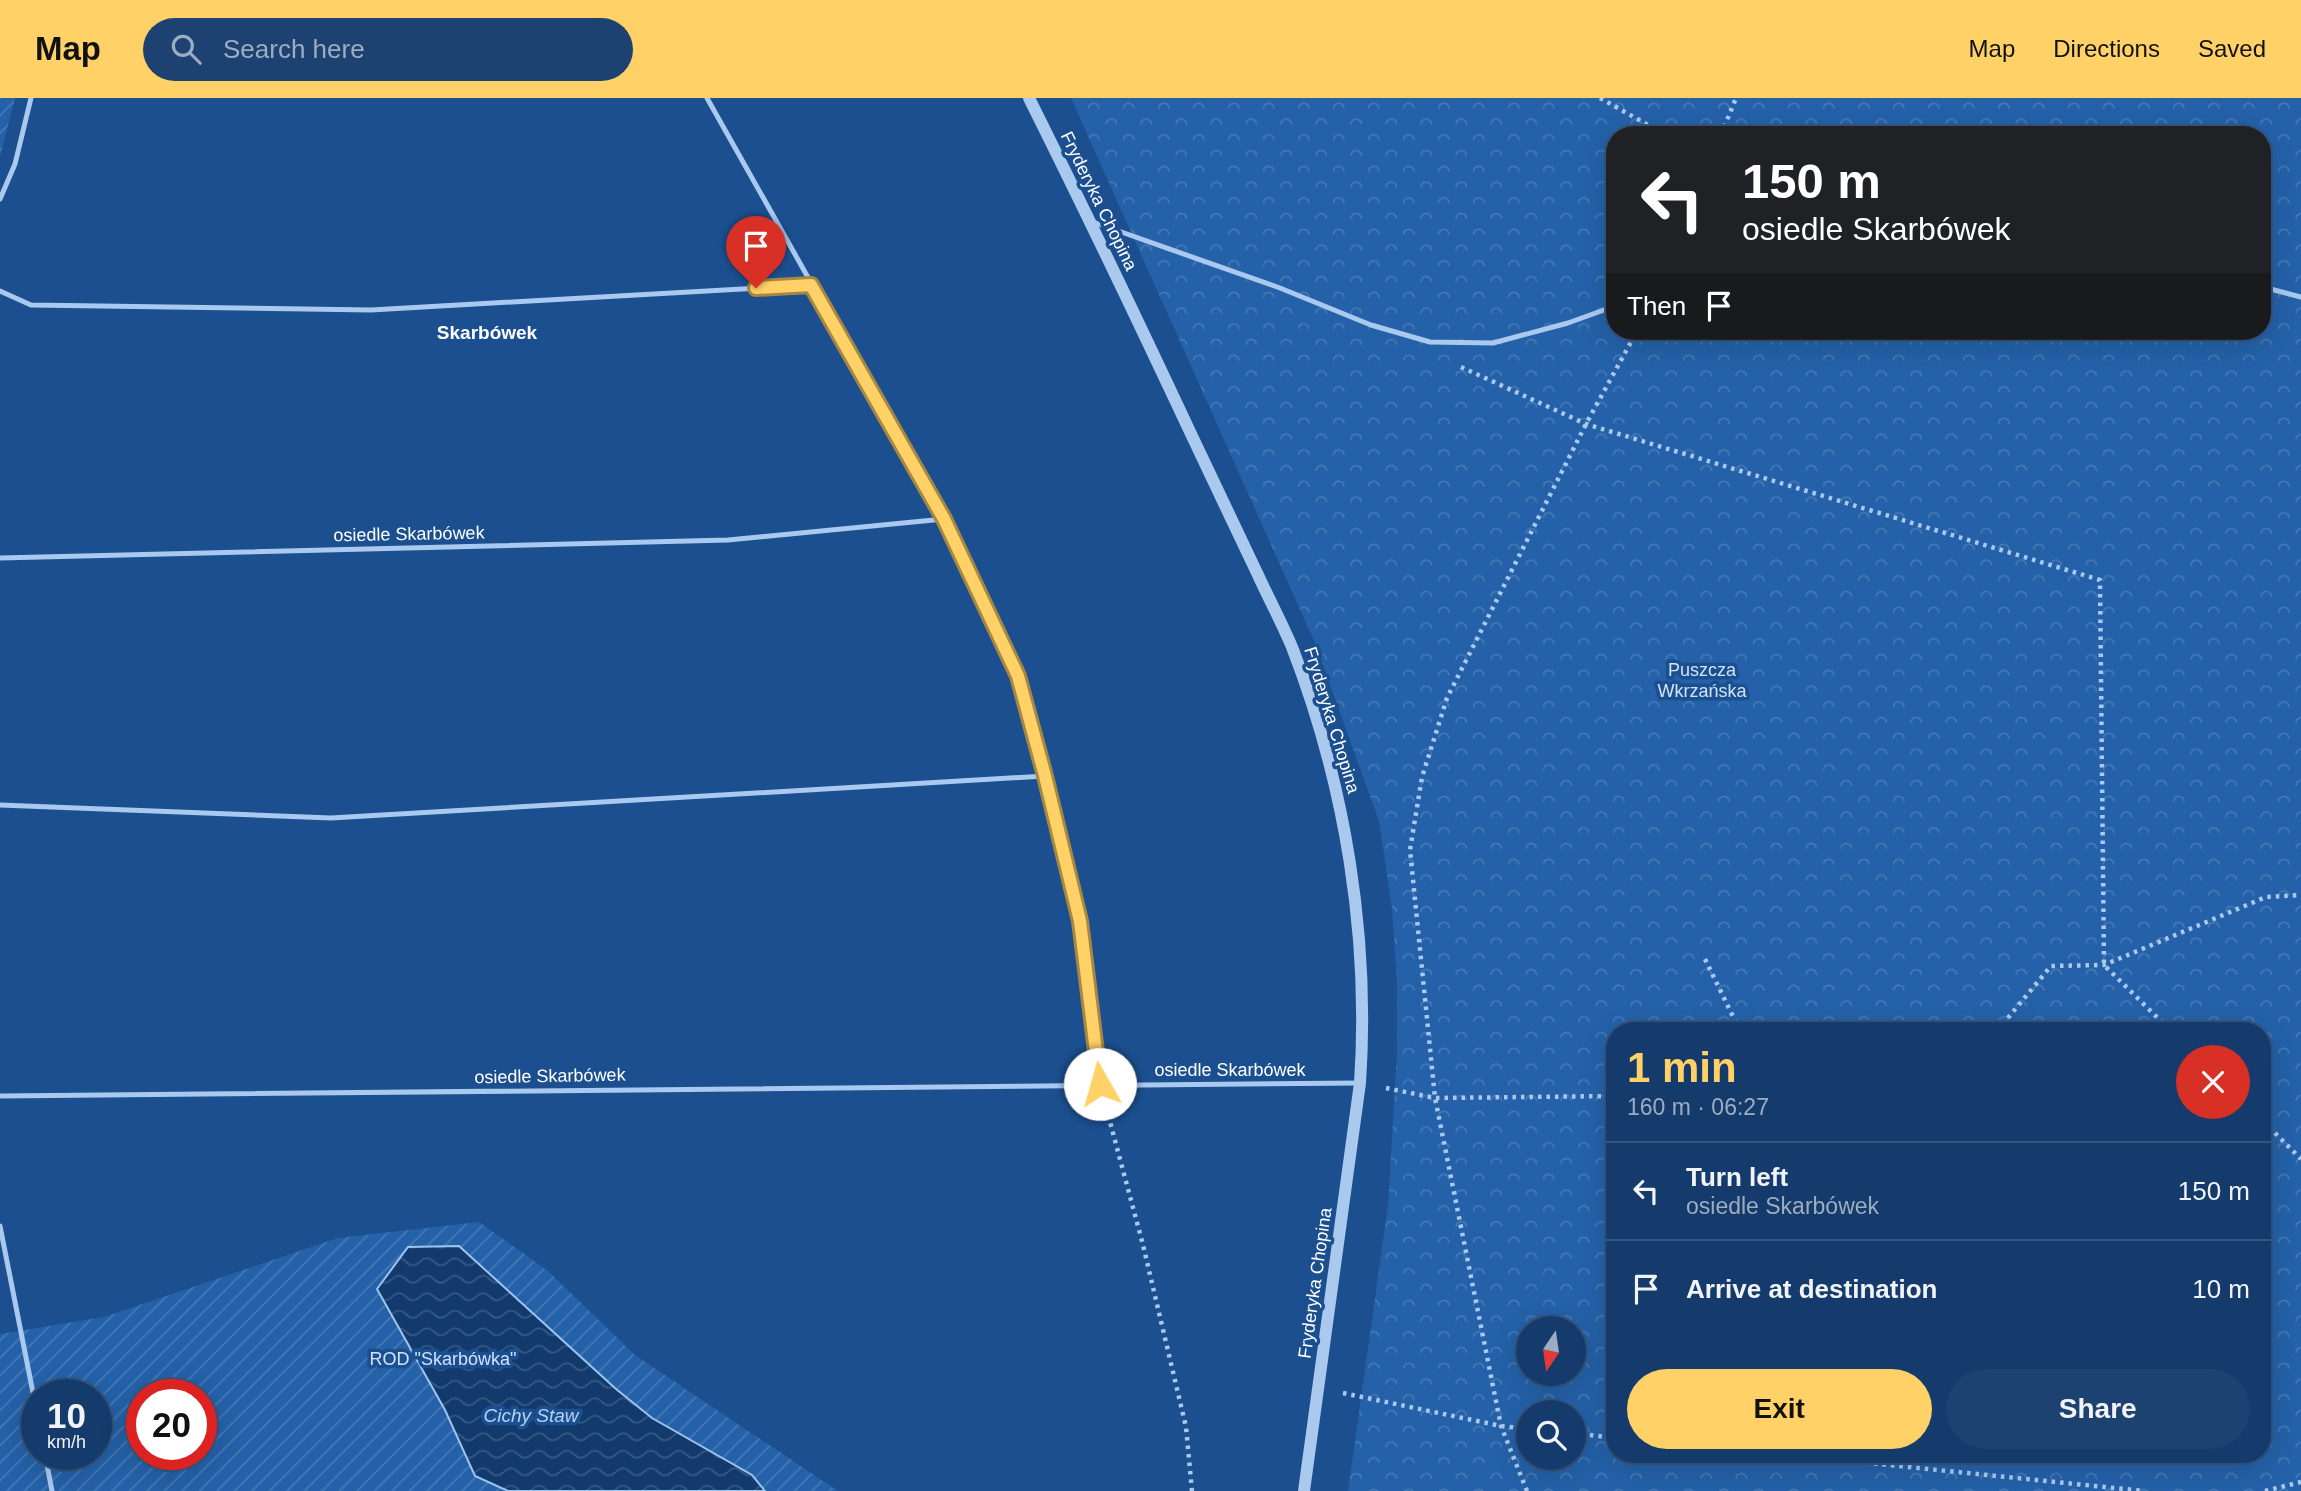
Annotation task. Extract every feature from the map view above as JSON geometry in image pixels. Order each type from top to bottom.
[{"type":"street","name":"Fryderyka Chopina","points":[[1029,98],[1090,220],[1291,646],[1321,731],[1341,810],[1355,896],[1363,1041],[1360,1083],[1304,1491]]},
{"type":"lane","points":[[0,199],[15,164],[31,98]]},
{"type":"lane","points":[[706,98],[944,519],[1018,676],[1080,921],[1100,1084]]},
{"type":"lane","points":[[1090,220],[1280,288],[1371,325],[1430,342],[1493,344],[1606,309]]},
{"type":"lane","points":[[0,290],[31,305],[371,310],[811,285]]},
{"type":"lane","points":[[2271,289],[2301,297]]},
{"type":"lane","name":"osiedle Skarbówek","points":[[0,558],[727,540],[944,519]]},
{"type":"lane","points":[[0,805],[331,818],[1045,776]]},
{"type":"lane","name":"osiedle Skarbówek","points":[[0,1097],[1360,1083]]},
{"type":"lane","points":[[0,1226],[30,1379]]},
{"type":"lane","points":[[48,1470],[52,1491]]},
{"type":"path","points":[[1600,98],[1650,126]]},
{"type":"path","points":[[1725,126],[1736,98]]},
{"type":"path","points":[[1527,1491],[1501,1426],[1436,1098],[1410,850],[1422,777],[1447,698],[1586,424],[1632,340]]},
{"type":"path","points":[[1460,366],[1586,424],[2100,580],[2105,965],[2162,1022]]},
{"type":"path","points":[[2004,1022],[2051,966],[2105,965],[2266,897],[2301,895]]},
{"type":"path","points":[[1705,959],[1736,1022]]},
{"type":"path","points":[[1360,1083],[1436,1098],[1606,1096]]},
{"type":"path","points":[[1100,1084],[1143,1245],[1186,1427],[1192,1491]]},
{"type":"path","points":[[2271,1129],[2301,1159]]},
{"type":"path","points":[[1318,1388],[1516,1428]]},
{"type":"path","points":[[1586,1435],[1606,1437]]},
{"type":"path","points":[[1869,1463],[2144,1491]]},
{"type":"path","points":[[2265,1491],[2301,1482]]},
{"type":"green space","points":[[0,98],[15,98],[0,157]]},
{"type":"green space","name":"Puszcza Wkrzańska","points":[[1071,98],[2301,98],[2301,1491],[1348,1491],[1388,1205],[1397,1053],[1397,982],[1392,909],[1379,821],[1315,643]]},
{"type":"green space","name":"ROD \"Skarbówka\"","points":[[479,1222],[548,1271],[635,1355],[838,1491],[0,1491],[0,1334],[104,1317],[338,1238]]},
{"type":"water","name":"Cichy Staw","points":[[459,1246],[616,1389],[652,1418],[752,1475],[765,1491],[508,1491],[475,1476],[445,1410],[377,1289],[408,1247]]},
{"type":"district","name":"Skarbówek","points":[[487,332]]},
{"type":"route","points":[[756,288],[811,285],[944,519],[1018,676],[1080,921],[1100,1084]]}]
